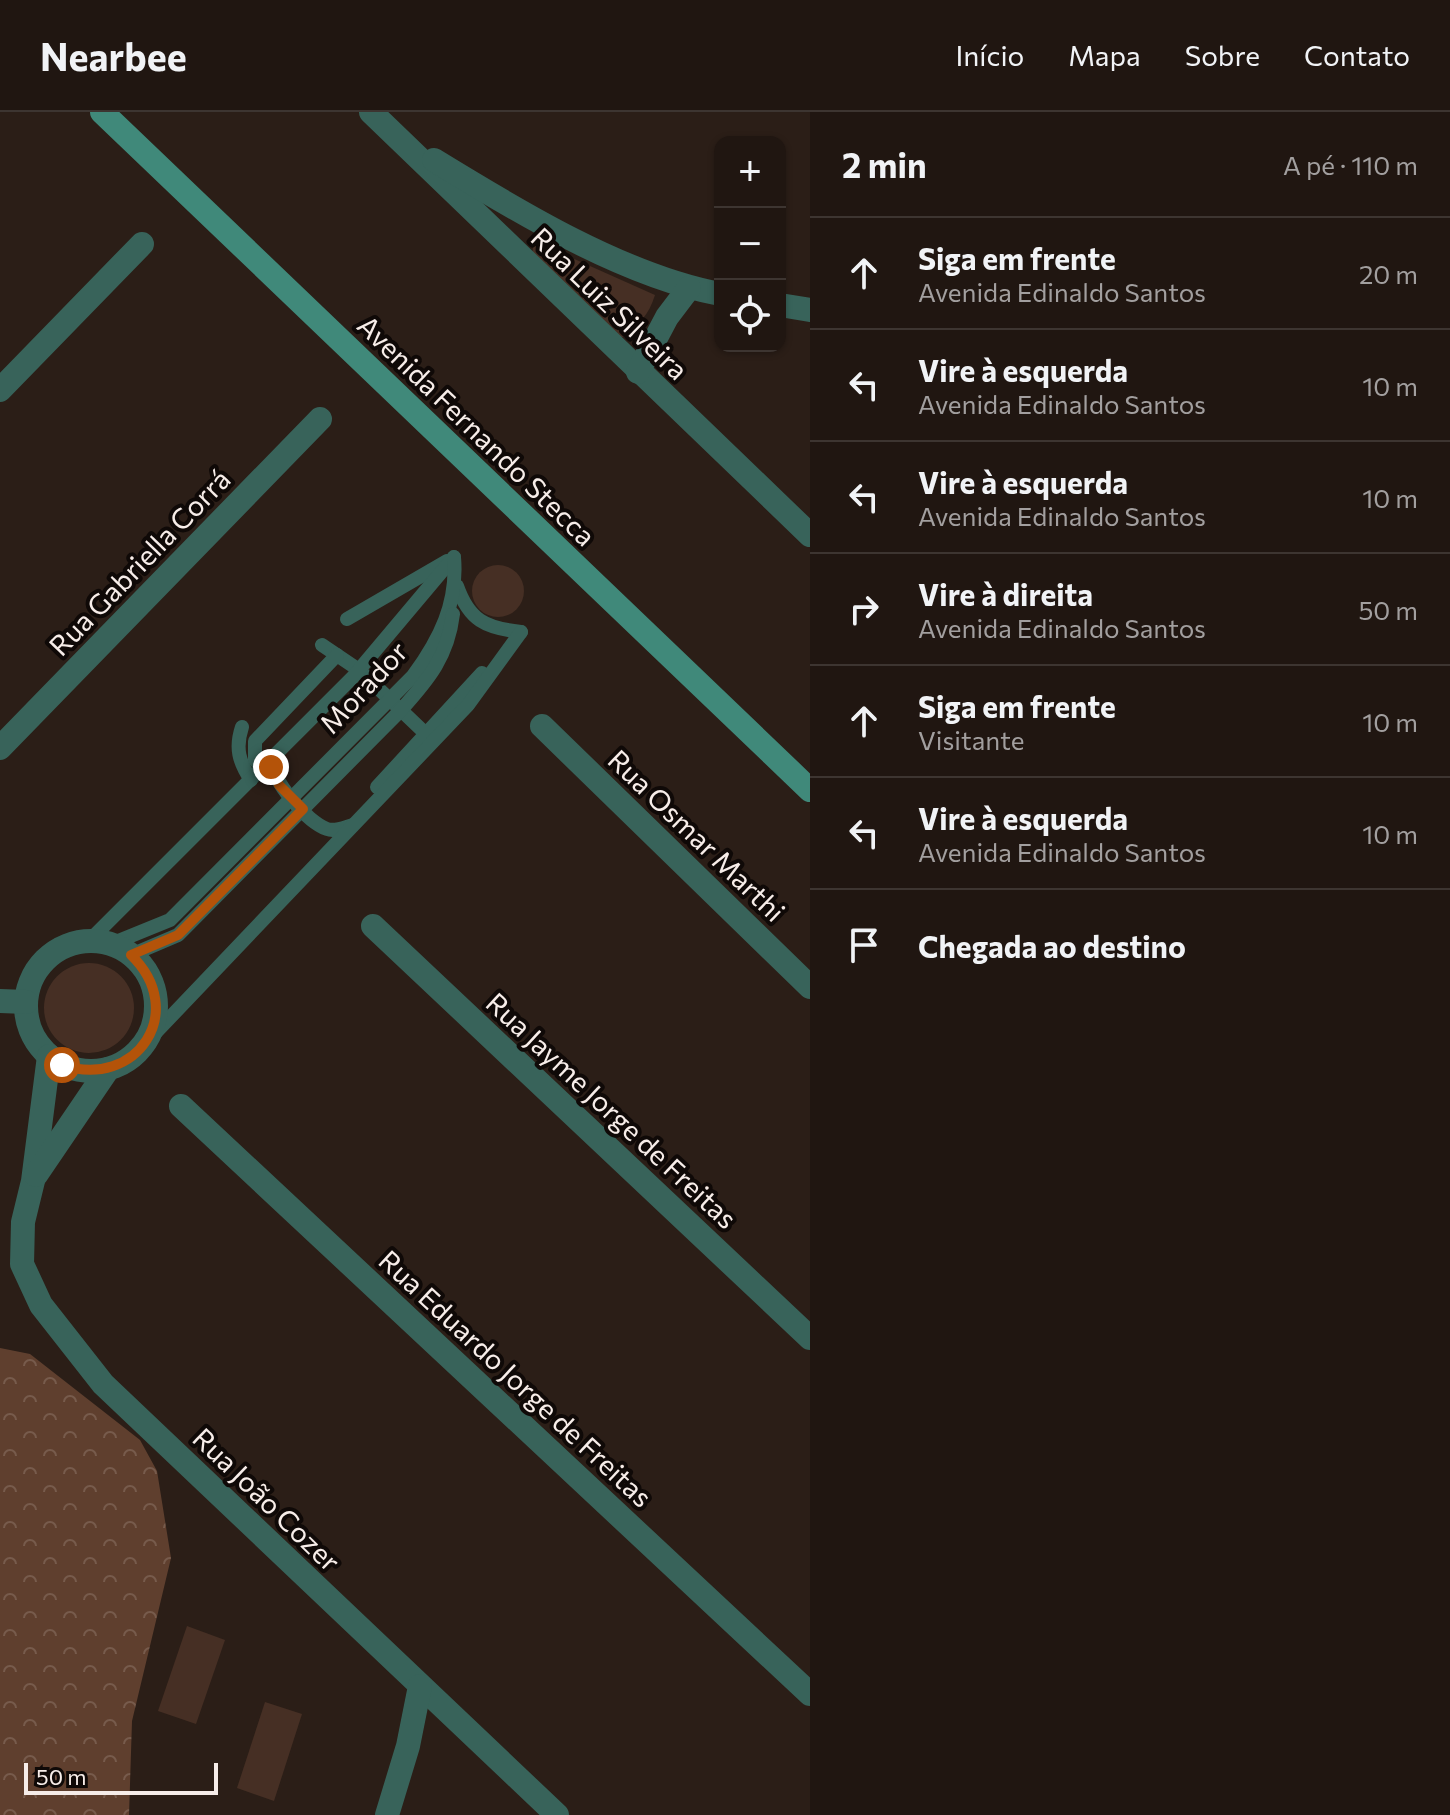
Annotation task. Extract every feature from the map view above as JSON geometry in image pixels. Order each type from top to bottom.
[{"type":"street","name":"Avenida Fernando Stecca","points":[[102,112],[810,790]]},
{"type":"street","name":"Rua Luiz Silveira","points":[[371,112],[810,535]]},
{"type":"street","points":[[398,137],[531,220],[689,288],[714,293]]},
{"type":"street","points":[[524,261],[519,245],[521,231],[531,220]]},
{"type":"street","points":[[0,390],[142,244]]},
{"type":"street","points":[[638,372],[667,317],[689,288]]},
{"type":"street","points":[[786,306],[810,310]]},
{"type":"street","name":"Rua Gabriella Corrá","points":[[0,748],[320,419]]},
{"type":"street","name":"Rua Osmar Marthi","points":[[542,726],[810,987]]},
{"type":"street","name":"Rua Jayme Jorge de Freitas","points":[[373,926],[810,1338]]},
{"type":"street","points":[[110,947],[153,987],[156,999],[154,1025],[141,1048],[120,1065],[108,1069],[77,1070],[49,1056],[31,1032],[26,1002],[35,972],[58,949],[110,947]]},
{"type":"street","points":[[0,1001],[26,1002]]},
{"type":"street","name":"Rua João Cozer","points":[[49,1056],[33,1181],[23,1222],[22,1264],[41,1305],[103,1384],[557,1815]]},
{"type":"street","name":"Rua João Cozer","points":[[33,1181],[108,1069]]},
{"type":"street","name":"Rua Eduardo Jorge de Freitas","points":[[181,1106],[810,1694]]},
{"type":"street","points":[[387,1815],[408,1746],[420,1686]]},
{"type":"lane","name":"Morador","points":[[268,833],[396,705],[438,640],[457,586],[454,557]]},
{"type":"lane","points":[[347,619],[454,557]]},
{"type":"lane","points":[[110,947],[232,799],[359,670],[454,557]]},
{"type":"lane","points":[[457,586],[472,617],[497,630],[521,632]]},
{"type":"lane","points":[[141,1048],[521,632]]},
{"type":"lane","points":[[154,1025],[307,868],[354,825],[468,705],[521,632]]},
{"type":"lane","points":[[322,645],[359,670],[426,734]]},
{"type":"lane","points":[[337,655],[255,741],[255,760],[267,764],[297,803],[326,829],[354,825]]},
{"type":"lane","points":[[242,727],[238,741],[239,760],[251,780]]},
{"type":"lane","points":[[110,947],[170,920],[268,833]]},
{"type":"lane","points":[[110,947],[178,935],[268,833]]},
{"type":"shaded area","points":[[534,241],[655,295],[653,302],[638,324],[621,338],[532,255]]},
{"type":"shaded area","points":[[498,565],[516,573],[524,591],[516,609],[498,617],[480,609],[472,591],[480,573]]},
{"type":"shaded area","points":[[80,963],[98,963],[114,970],[127,983],[134,999],[134,1017],[127,1033],[114,1046],[98,1053],[80,1053],[64,1046],[51,1033],[44,1017],[44,999],[51,983],[64,970]]},
{"type":"shaded area","points":[[187,1626],[225,1640],[196,1724],[158,1711]]},
{"type":"shaded area","points":[[265,1702],[302,1714],[274,1801],[237,1788]]},
{"type":"green space","points":[[0,1348],[30,1354],[140,1440],[157,1471],[171,1558],[132,1721],[129,1815],[0,1815]]},
{"type":"route","points":[[62,1065],[77,1070],[108,1069],[120,1065],[141,1048],[154,1025],[156,999],[148,975],[131,955],[178,935],[303,809],[279,785],[271,767]]}]
